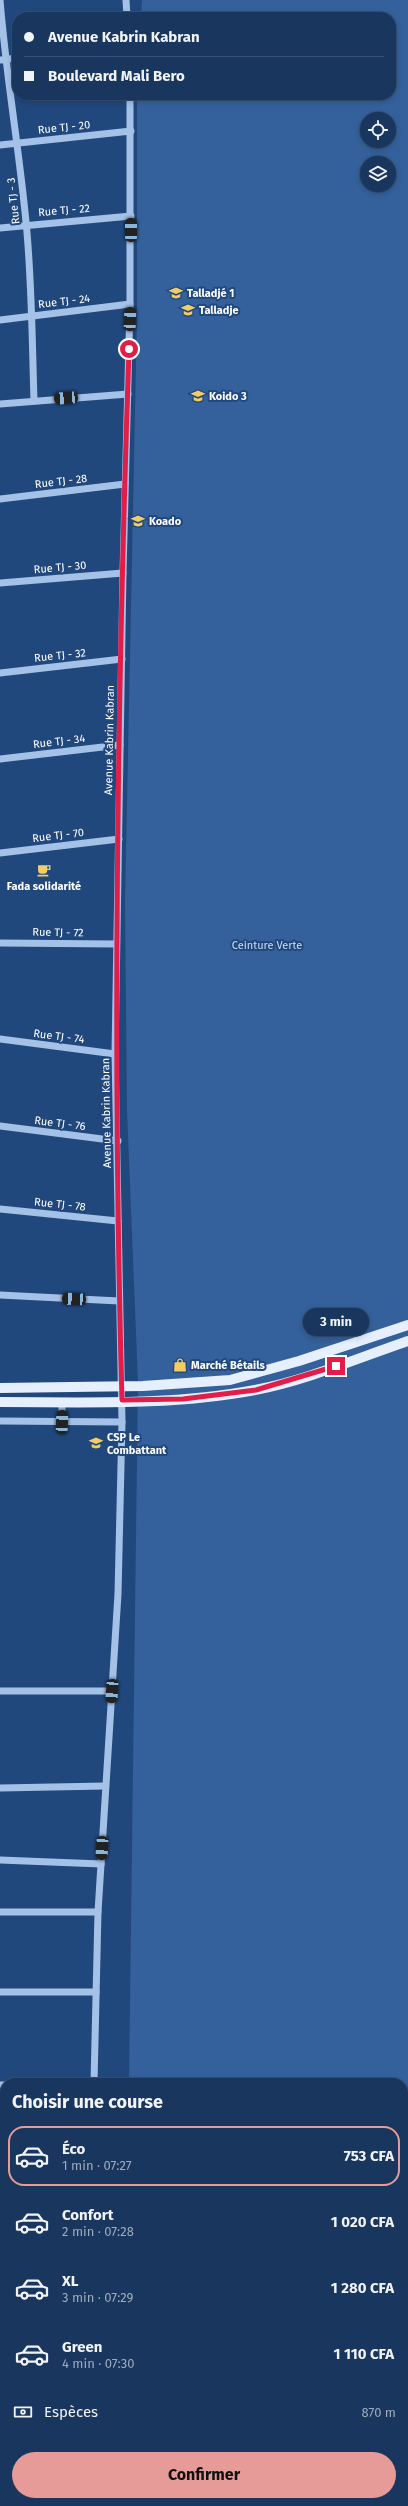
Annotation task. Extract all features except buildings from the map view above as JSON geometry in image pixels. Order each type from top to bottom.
[{"type":"main road","points":[[0,1388],[143,1386],[230,1380],[299,1361],[408,1325]]},
{"type":"main road","points":[[0,1402],[183,1399],[256,1390],[408,1341]]},
{"type":"street","name":"Rue TJ - 3","points":[[0,0],[2,60],[18,143],[26,225],[34,400]]},
{"type":"street","points":[[126,0],[127,12]]},
{"type":"street","points":[[2,60],[12,59]]},
{"type":"street","name":"Avenue Kabrin Kabran","points":[[94,2078],[98,1912],[118,1594],[122,1422],[119,1301],[118,1141],[115,1054],[123,573],[130,304],[130,100]]},
{"type":"street","name":"Rue TJ - 20","points":[[0,145],[131,131]]},
{"type":"street","name":"Rue TJ - 22","points":[[0,228],[131,216]]},
{"type":"street","name":"Rue TJ - 24","points":[[0,320],[130,304]]},
{"type":"street","points":[[0,404],[34,400],[128,394]]},
{"type":"street","name":"Rue TJ - 28","points":[[0,499],[125,484]]},
{"type":"street","name":"Rue TJ - 30","points":[[0,583],[123,573]]},
{"type":"street","name":"Rue TJ - 32","points":[[0,673],[122,659]]},
{"type":"street","name":"Rue TJ - 34","points":[[0,759],[120,745]]},
{"type":"street","name":"Rue TJ - 70","points":[[0,853],[119,839]]},
{"type":"street","name":"Rue TJ - 72","points":[[0,943],[116,944]]},
{"type":"street","name":"Rue TJ - 74","points":[[0,1039],[115,1054]]},
{"type":"street","name":"Rue TJ - 76","points":[[0,1126],[118,1141]]},
{"type":"street","name":"Rue TJ - 78","points":[[0,1209],[118,1221]]},
{"type":"street","points":[[0,1295],[119,1301]]},
{"type":"street","points":[[62,1402],[62,1422]]},
{"type":"street","points":[[0,1421],[122,1422]]},
{"type":"street","points":[[0,1691],[112,1691]]},
{"type":"street","points":[[0,1788],[105,1786]]},
{"type":"street","points":[[0,1860],[101,1864]]},
{"type":"street","points":[[0,1912],[98,1912]]},
{"type":"street","points":[[0,1992],[96,1992]]},
{"type":"green space","name":"Ceinture Verte","points":[[142,0],[408,0],[408,2078],[129,2078],[138,1382],[127,1110],[125,900],[137,315],[137,100],[396,100],[396,12],[141,12]]},
{"type":"place","name":"Talladjé 1","points":[[176,293]]},
{"type":"place","name":"Talladje","points":[[188,310]]},
{"type":"place","name":"Koido 3","points":[[198,396]]},
{"type":"place","name":"Koado","points":[[138,521]]},
{"type":"place","name":"Fada solidarité","points":[[44,870]]},
{"type":"place","name":"Marché Bétails","points":[[180,1365]]},
{"type":"place","name":"CSP Le Combattant","points":[[96,1443]]},
{"type":"route","points":[[129,349],[123,573],[115,1038],[122,1400],[183,1399],[256,1390],[336,1366]]}]
